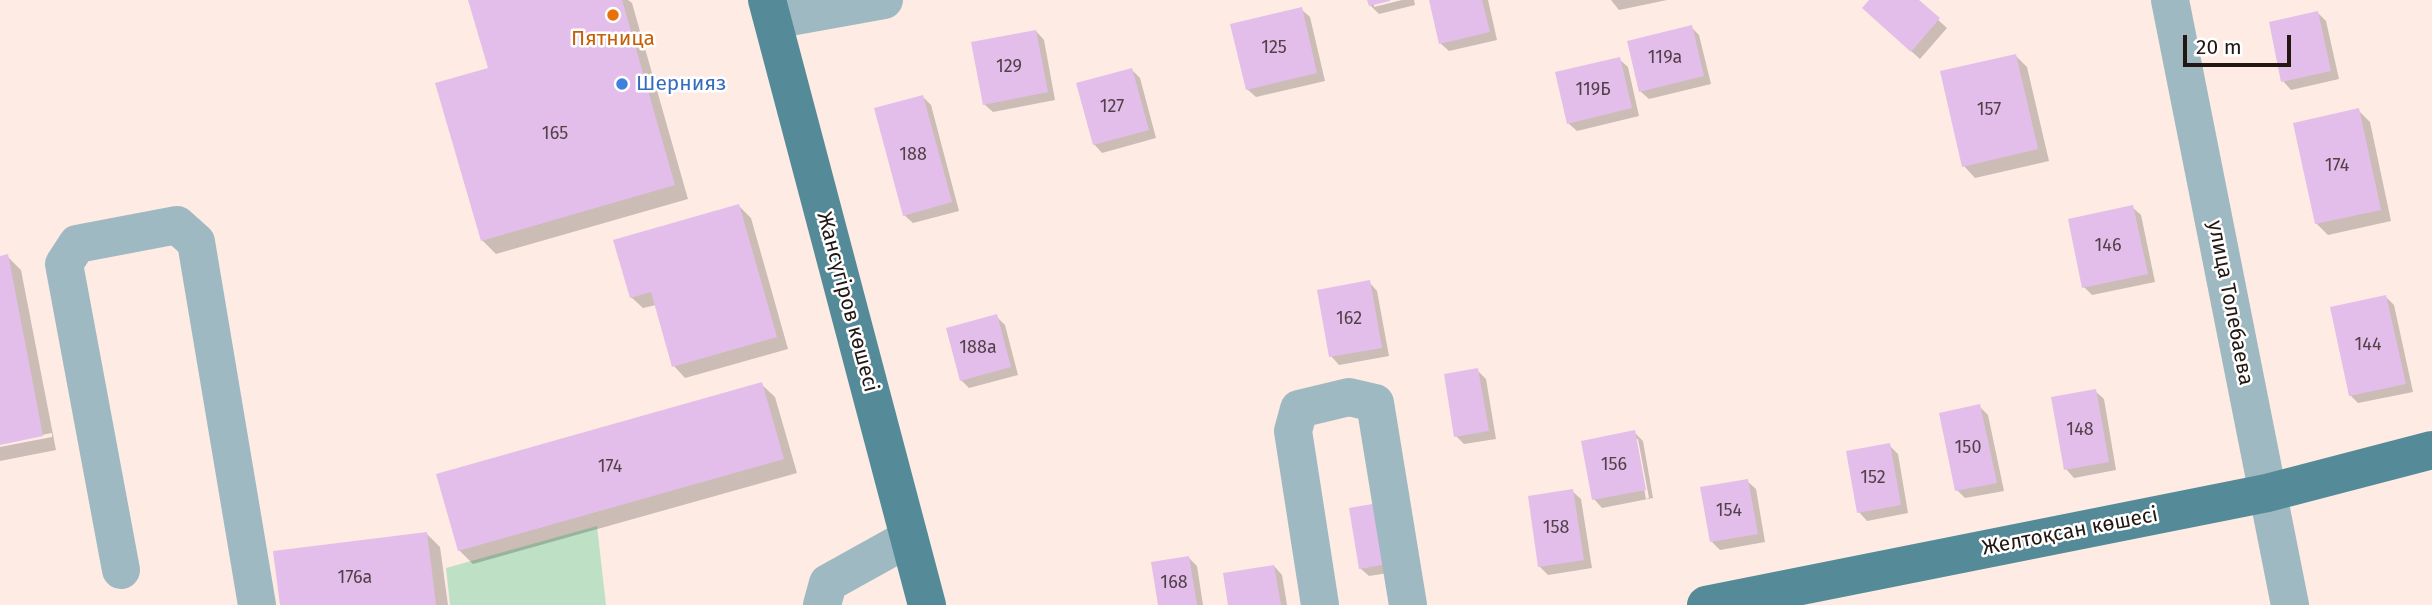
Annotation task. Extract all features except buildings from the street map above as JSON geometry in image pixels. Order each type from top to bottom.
[{"type":"main road","name":"Жансүгіров көшесі","points":[[770,10],[927,605]]},
{"type":"main road","name":"Желтоқсан көшесі","points":[[1706,605],[2267,492],[2432,450]]},
{"type":"street","points":[[770,10],[884,0]]},
{"type":"street","name":"улица Толебаева","points":[[2170,0],[2290,605]]},
{"type":"street","points":[[121,570],[64,264],[77,244],[177,225],[196,242],[257,605]]},
{"type":"street","points":[[1320,605],[1293,431],[1299,409],[1349,397],[1375,403],[1408,605]]},
{"type":"street","points":[[822,605],[828,583],[909,538]]},
{"type":"green space","points":[[597,526],[606,605],[450,605],[446,568]]},
{"type":"place","name":"Пятница","points":[[613,15]]},
{"type":"place","name":"Шернияз","points":[[622,84]]}]
